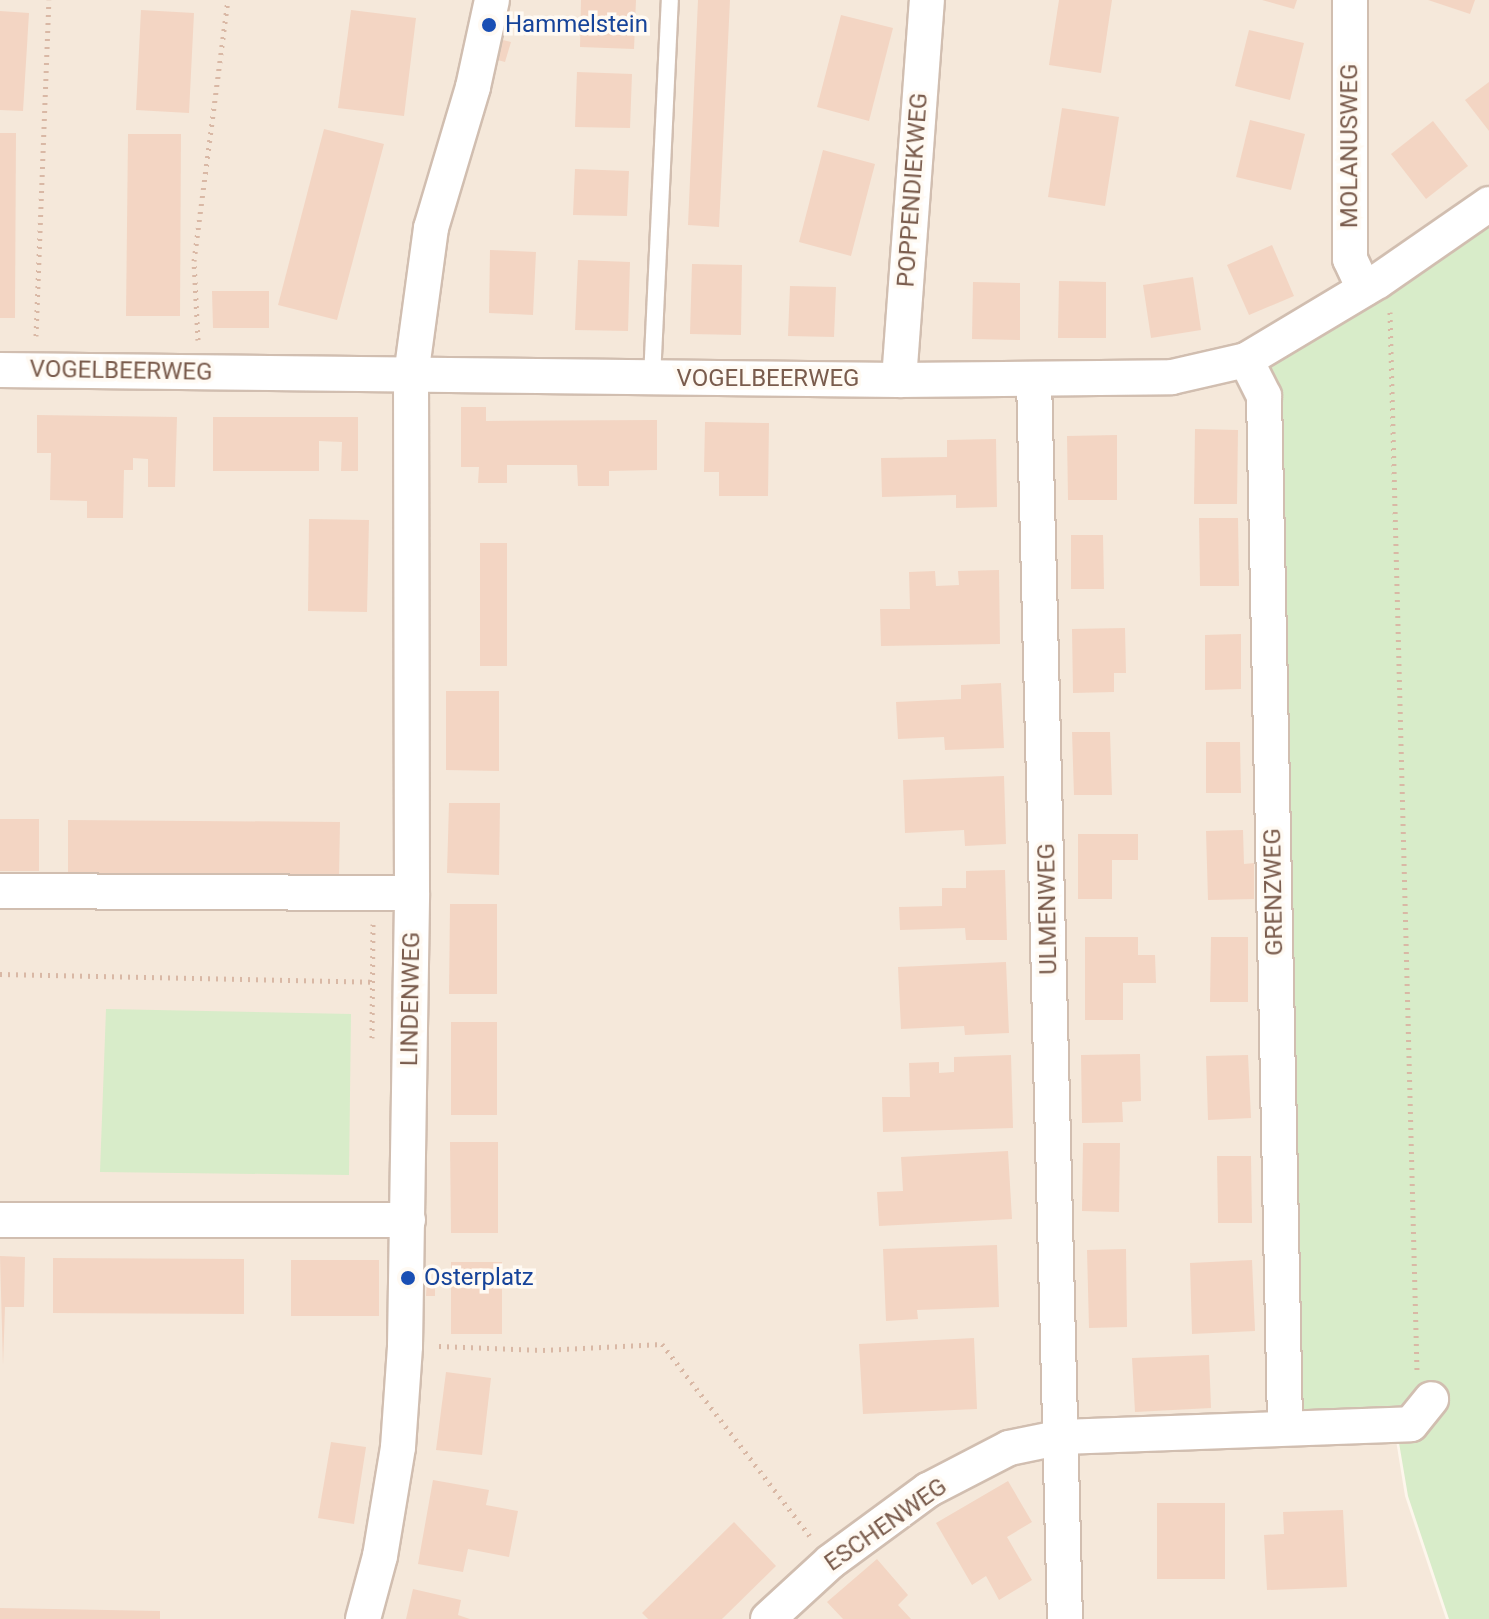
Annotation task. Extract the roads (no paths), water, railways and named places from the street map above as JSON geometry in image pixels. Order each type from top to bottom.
[{"type":"street","points":[[411,376],[431,228],[473,87],[492,0]]},
{"type":"street","name":"POPPENDIEKWEG","points":[[899,380],[927,0]]},
{"type":"street","name":"MOLANUSWEG","points":[[1350,0],[1350,259],[1371,285]]},
{"type":"street","name":"VOGELBEERWEG","points":[[0,370],[899,380],[1172,377],[1246,360],[1371,285],[1489,204]]},
{"type":"street","name":"GRENZWEG","points":[[1246,360],[1264,396],[1285,1427]]},
{"type":"street","name":"LINDENWEG","points":[[363,1619],[380,1556],[398,1447],[405,1346],[412,893],[411,376]]},
{"type":"street","name":"ULMENWEG","points":[[1034,380],[1065,1619]]},
{"type":"street","points":[[0,891],[412,893]]},
{"type":"street","points":[[0,1220],[408,1220]]},
{"type":"street","points":[[1062,1437],[1411,1424],[1425,1407]]},
{"type":"street","name":"ESCHENWEG","points":[[768,1619],[830,1562],[928,1490],[1009,1448],[1062,1437]]},
{"type":"lane","points":[[652,378],[670,0]]},
{"type":"place","name":"Hammelstein","points":[[489,25]]},
{"type":"place","name":"Osterplatz","points":[[408,1278]]}]
